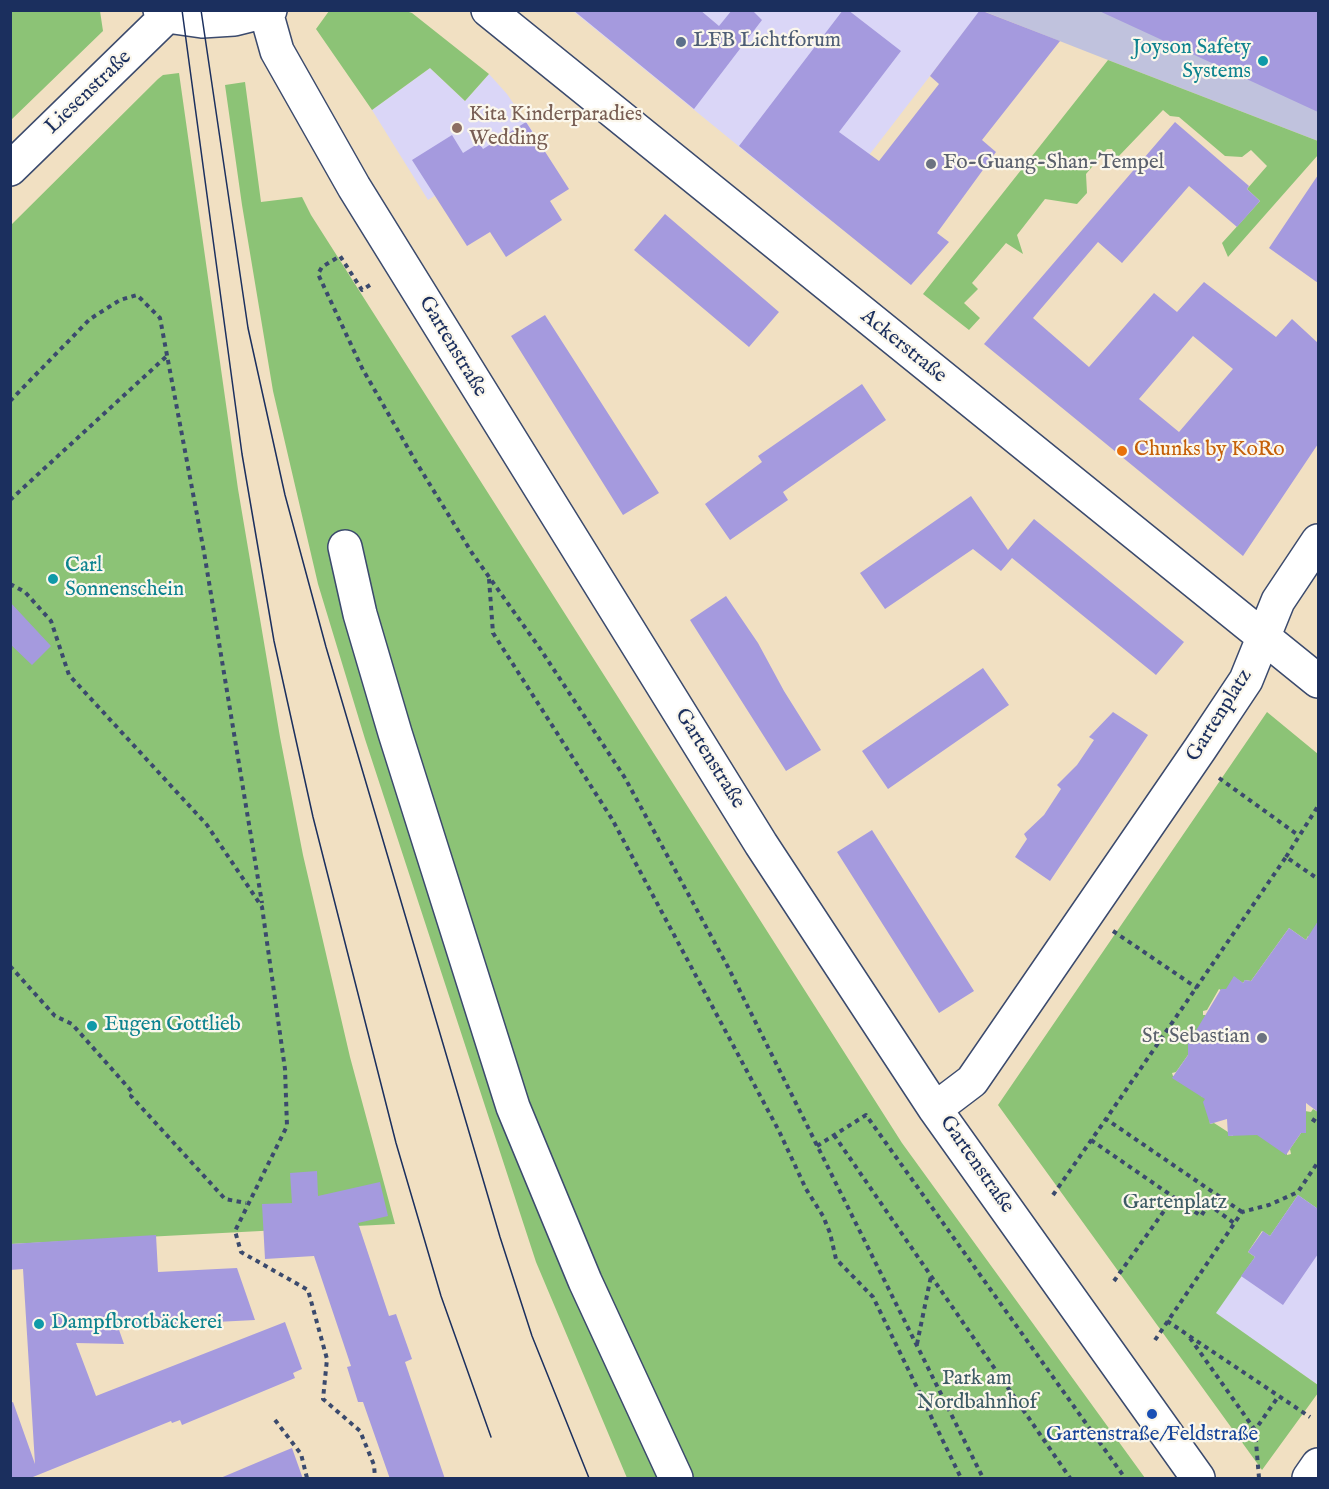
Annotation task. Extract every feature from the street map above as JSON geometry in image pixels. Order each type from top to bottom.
[{"type":"street","name":"Ackerstraße","points":[[488,10],[699,183],[1265,636],[1318,681]]},
{"type":"street","name":"Gartenstraße","points":[[164,13],[202,21],[234,19],[268,11],[277,51],[397,258],[761,844],[935,1108],[1198,1479]]},
{"type":"street","name":"Liesenstraße","points":[[10,169],[164,13]]},
{"type":"street","name":"Gartenplatz","points":[[935,1108],[972,1081],[1241,687],[1265,636],[1278,601],[1318,541]]},
{"type":"street","points":[[345,547],[360,614],[395,733],[513,1107],[585,1281],[676,1479]]},
{"type":"street","points":[[1309,1479],[1318,1465]]},
{"type":"path","points":[[370,285],[362,290],[340,256],[322,267],[318,274],[362,368],[422,472],[489,577],[541,650],[625,778],[728,967],[983,1479]]},
{"type":"path","points":[[10,402],[90,319],[120,300],[137,295],[160,318],[169,354],[262,907],[285,1069],[287,1126],[246,1203],[235,1231],[241,1252],[308,1290],[327,1359],[323,1399],[360,1431],[374,1466],[375,1479]]},
{"type":"path","points":[[10,500],[169,354]]},
{"type":"path","points":[[489,577],[493,633],[612,819],[779,1131],[801,1179],[823,1216],[836,1259],[873,1297],[961,1479]]},
{"type":"path","points":[[10,584],[25,592],[51,621],[69,675],[207,825],[262,907]]},
{"type":"path","points":[[1219,778],[1298,835]]},
{"type":"path","points":[[1053,1195],[1197,988],[1318,806]]},
{"type":"path","points":[[1286,857],[1318,879]]},
{"type":"path","points":[[1113,931],[1197,988]]},
{"type":"path","points":[[10,966],[55,1016],[72,1024],[133,1093],[131,1096],[225,1199],[246,1203]]},
{"type":"path","points":[[817,1146],[866,1115],[1125,1479]]},
{"type":"path","points":[[1106,1119],[1242,1212]]},
{"type":"path","points":[[1312,1119],[1318,1124]]},
{"type":"path","points":[[834,1135],[1070,1479]]},
{"type":"path","points":[[1091,1140],[1201,1216],[1215,1194]]},
{"type":"path","points":[[1155,1340],[1242,1212],[1269,1205],[1298,1192],[1318,1162]]},
{"type":"path","points":[[1114,1281],[1174,1197]]},
{"type":"path","points":[[1208,1204],[1235,1223]]},
{"type":"path","points":[[917,1345],[931,1276]]},
{"type":"path","points":[[1167,1321],[1310,1418]]},
{"type":"path","points":[[1188,1335],[1256,1430],[1258,1479]]},
{"type":"path","points":[[1256,1430],[1278,1397]]},
{"type":"path","points":[[275,1420],[301,1454],[307,1479]]},
{"type":"shaded area","points":[[573,11],[980,11],[823,215]]},
{"type":"shaded area","points":[[983,11],[1318,11],[1318,141],[1108,60]]},
{"type":"shaded area","name":"Kita Kinderparadies Wedding","points":[[430,68],[465,101],[489,74],[507,94],[535,135],[428,200],[372,110]]},
{"type":"shaded area","points":[[1318,1186],[1318,1385],[1215,1313],[1298,1195]]},
{"type":"green space","points":[[11,10],[100,11],[103,31],[11,120]]},
{"type":"green space","points":[[403,10],[412,13],[489,74],[465,101],[430,68],[372,110],[316,29],[329,11]]},
{"type":"green space","points":[[1108,60],[1318,141],[1318,155],[1228,257],[1222,243],[1260,201],[1247,189],[1267,166],[1251,150],[1242,157],[1225,156],[1179,117],[1170,116],[1163,110],[1117,158],[1112,149],[1107,149],[1086,174],[1087,193],[1077,204],[1045,199],[1017,235],[1023,254],[1006,243],[972,283],[978,289],[964,303],[980,318],[969,330],[923,294]]},
{"type":"green space","points":[[179,73],[238,489],[280,737],[303,855],[350,1057],[395,1224],[11,1244],[11,225],[158,79],[163,75]]},
{"type":"green space","name":"Park am Nordbahnhof","points":[[245,82],[261,202],[302,197],[311,215],[902,1143],[1145,1478],[627,1478],[536,1262],[365,739],[318,584],[273,391],[242,205],[225,85]]},
{"type":"green space","name":"Gartenplatz","points":[[1267,712],[1318,754],[1318,921],[1311,938],[1308,936],[1306,940],[1289,928],[1251,981],[1245,980],[1243,983],[1234,977],[1226,993],[1219,989],[1207,1010],[1203,1011],[1203,1015],[1206,1015],[1188,1055],[1176,1072],[1172,1073],[1173,1076],[1177,1076],[1200,1092],[1202,1097],[1207,1097],[1210,1124],[1214,1123],[1228,1132],[1229,1136],[1233,1136],[1233,1133],[1261,1134],[1287,1151],[1287,1155],[1291,1154],[1290,1149],[1301,1133],[1306,1132],[1306,1128],[1302,1128],[1305,1111],[1311,1112],[1313,1109],[1318,1112],[1318,1209],[1298,1195],[1270,1236],[1262,1231],[1248,1252],[1255,1257],[1216,1313],[1318,1385],[1318,1393],[1262,1470],[998,1105]]},
{"type":"building","points":[[573,10],[700,10],[719,26],[732,10],[752,10],[762,20],[694,109]]},
{"type":"building","points":[[843,10],[848,10],[901,51],[839,132],[879,161],[939,84],[930,76],[980,10],[1060,41],[982,140],[996,152],[937,233],[949,242],[911,285],[739,146]]},
{"type":"building","name":"Joyson Safety Systems","points":[[1097,10],[1318,10],[1318,112]]},
{"type":"building","points":[[526,122],[569,189],[550,201],[562,220],[506,257],[490,232],[467,246],[412,160],[452,135],[463,153],[479,143],[483,149]]},
{"type":"building","points":[[1175,122],[1249,186],[1247,189],[1260,201],[1237,227],[1189,186],[1122,263],[1098,242],[1033,318],[1089,367],[1154,293],[1177,312],[1204,282],[1276,337],[1292,319],[1318,343],[1318,444],[1243,556],[984,344]],"holes":[[[1193,336],[1233,369],[1179,432],[1139,399]]]},
{"type":"building","points":[[1318,175],[1318,283],[1269,248]]},
{"type":"building","points":[[665,214],[779,312],[749,347],[634,250]]},
{"type":"building","points":[[545,315],[659,493],[623,515],[511,336]]},
{"type":"building","points":[[862,384],[886,420],[783,492],[788,500],[730,540],[705,504],[762,462],[758,456]]},
{"type":"building","points":[[971,496],[1008,550],[1034,519],[1184,642],[1156,675],[1012,558],[1001,571],[973,549],[885,609],[860,573]]},
{"type":"building","points":[[726,596],[758,643],[784,691],[821,750],[786,771],[690,620]]},
{"type":"building","points":[[10,602],[51,646],[32,665],[10,644]]},
{"type":"building","points":[[983,668],[1009,705],[888,789],[862,751]]},
{"type":"building","points":[[1113,712],[1148,735],[1050,881],[1015,857],[1027,839],[1024,834],[1044,815],[1061,789],[1057,785],[1077,765],[1094,740],[1089,737]]},
{"type":"building","points":[[872,830],[974,991],[939,1013],[837,852]]},
{"type":"building","name":"St. Sebastian","points":[[1318,921],[1318,1112],[1306,1103],[1306,1133],[1301,1133],[1286,1155],[1257,1135],[1228,1136],[1227,1119],[1210,1124],[1203,1102],[1205,1099],[1172,1078],[1188,1055],[1188,1044],[1221,989],[1226,989],[1234,976],[1243,983],[1245,980],[1251,981],[1289,928],[1306,940]]},
{"type":"building","points":[[317,1171],[318,1196],[380,1182],[388,1216],[358,1223],[389,1316],[396,1314],[412,1359],[405,1362],[445,1479],[390,1479],[363,1402],[358,1402],[347,1367],[351,1366],[314,1256],[265,1259],[262,1204],[292,1203],[290,1173]]},
{"type":"building","points":[[1298,1195],[1318,1209],[1318,1254],[1283,1305],[1241,1276],[1255,1257],[1248,1252],[1263,1231],[1270,1236]]},
{"type":"building","points":[[156,1235],[158,1272],[237,1268],[255,1320],[118,1327],[124,1344],[76,1343],[96,1396],[285,1322],[302,1369],[293,1373],[295,1378],[182,1425],[180,1420],[172,1423],[171,1421],[28,1479],[10,1479],[10,1403],[13,1402],[35,1464],[23,1269],[10,1270],[10,1244]]},
{"type":"building","points":[[292,1448],[303,1479],[218,1479],[275,1455]]},
{"type":"tram line","points":[[182,10],[242,454],[274,641],[313,817],[396,1143],[441,1296],[491,1437]]},
{"type":"tram line","points":[[201,10],[248,328],[285,495],[326,647],[500,1237],[532,1336],[589,1478]]},
{"type":"place","name":"LFB Lichtforum","points":[[681,42]]},
{"type":"place","name":"Joyson Safety Systems","points":[[1263,61]]},
{"type":"place","name":"Kita Kinderparadies Wedding","points":[[457,128]]},
{"type":"place","name":"Fo-Guang-Shan-Tempel","points":[[931,164]]},
{"type":"place","name":"Chunks by KoRo","points":[[1122,451]]},
{"type":"place","name":"Carl Sonnenschein","points":[[53,579]]},
{"type":"place","name":"Eugen Gottlieb","points":[[92,1026]]},
{"type":"place","name":"St. Sebastian","points":[[1262,1038]]},
{"type":"place","name":"Dampfbrotbäckerei","points":[[39,1324]]},
{"type":"place","name":"Gartenstraße/Feldstraße","points":[[1152,1414]]}]
